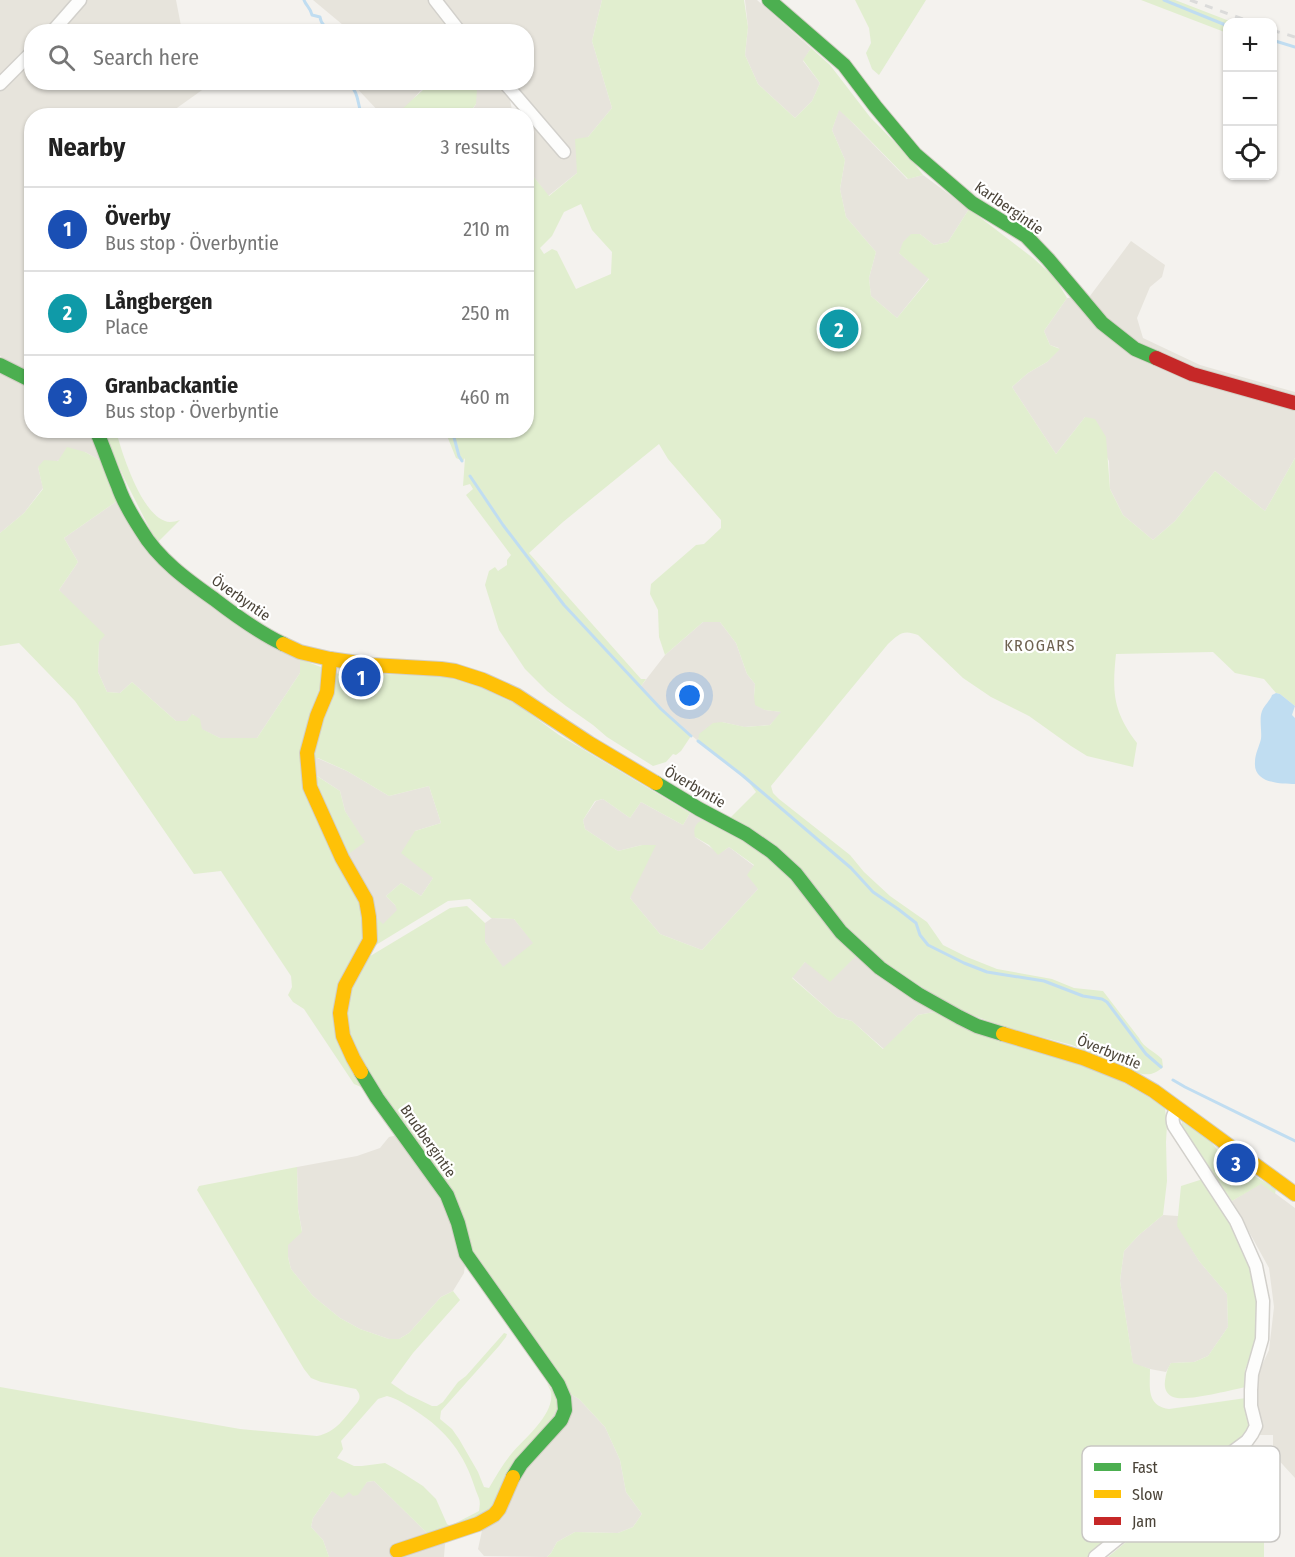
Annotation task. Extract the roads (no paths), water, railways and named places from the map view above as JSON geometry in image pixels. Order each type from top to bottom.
[{"type":"street","points":[[59,24],[80,0]]},
{"type":"street","points":[[435,0],[454,24]]},
{"type":"street","name":"Karlbergintie","points":[[769,0],[844,65],[915,154],[972,203],[1026,236],[1102,323],[1135,349],[1192,374],[1295,403]]},
{"type":"street","points":[[0,84],[24,60]]},
{"type":"street","points":[[511,90],[526,108]]},
{"type":"street","points":[[534,117],[564,152]]},
{"type":"street","points":[[0,365],[24,377]]},
{"type":"street","name":"Överbyntie","points":[[100,438],[118,487],[141,531],[163,558],[214,600],[266,636],[300,652],[330,659],[372,665],[424,667],[454,671],[483,680],[516,695],[588,743],[746,834],[772,852],[796,874],[841,932],[855,946],[879,968],[918,994],[977,1026],[1083,1058],[1128,1076],[1154,1091],[1295,1194]]},
{"type":"street","name":"Brudbergintie","points":[[330,659],[327,692],[317,716],[307,753],[310,787],[342,858],[366,900],[370,940],[345,986],[340,1013],[343,1036],[353,1058],[377,1098],[447,1195],[458,1223],[466,1254],[558,1384],[564,1398],[565,1410],[561,1420],[521,1464],[494,1515],[478,1524],[397,1551]]},
{"type":"street","points":[[1177,1108],[1172,1115],[1174,1126],[1236,1221],[1256,1266],[1263,1301],[1262,1339],[1252,1374],[1251,1390],[1251,1406],[1256,1426],[1247,1441],[1240,1446]]},
{"type":"street","points":[[1095,1557],[1114,1542]]},
{"type":"water","points":[[1276,693],[1295,706],[1292,715],[1295,718],[1295,784],[1269,781],[1258,774],[1256,769],[1256,756],[1261,739],[1261,714],[1272,695]]},
{"type":"waterway","points":[[304,0],[312,15],[320,17],[323,24]]},
{"type":"waterway","points":[[1164,0],[1223,24]]},
{"type":"waterway","points":[[1277,42],[1295,47]]},
{"type":"waterway","points":[[354,90],[360,108]]},
{"type":"waterway","points":[[454,438],[462,461]]},
{"type":"waterway","points":[[470,476],[503,525],[564,605],[661,709],[691,736]]},
{"type":"waterway","points":[[698,741],[742,775],[851,868],[873,892],[916,923],[920,935],[928,945],[987,972],[1044,981],[1083,996],[1102,999],[1107,1002],[1146,1054],[1161,1067]]},
{"type":"waterway","points":[[1173,1080],[1295,1141]]},
{"type":"railway","points":[[1190,0],[1240,18]]},
{"type":"railway","points":[[1277,32],[1295,37]]},
{"type":"place","name":"Långbergen","points":[[839,329]]},
{"type":"place","name":"Överby","points":[[361,677]]},
{"type":"place","name":"Granbackantie","points":[[1236,1163]]},
{"type":"district","name":"KROGARS","points":[[1040,645]]}]
